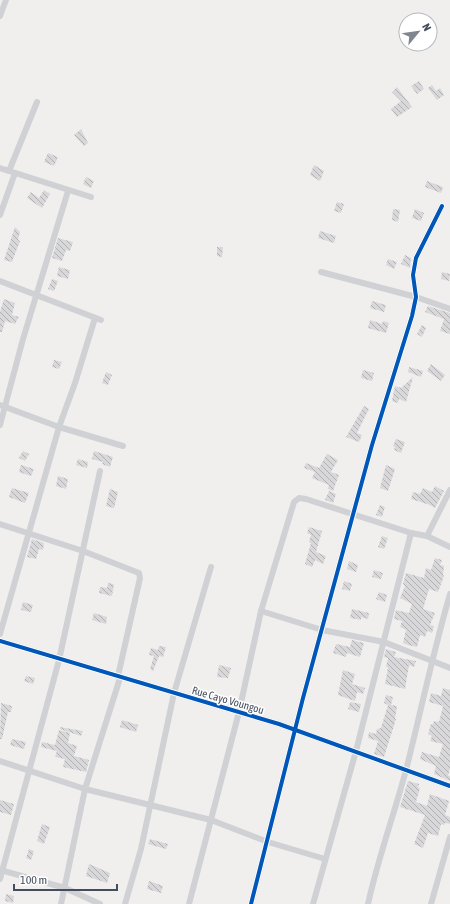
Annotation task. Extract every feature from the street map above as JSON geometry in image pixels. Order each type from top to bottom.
[{"type":"street","points":[[0,16],[6,0]]},
{"type":"street","points":[[0,215],[12,172],[37,102]]},
{"type":"street","points":[[0,168],[90,197]]},
{"type":"street","points":[[0,425],[3,406],[35,296],[68,191]]},
{"type":"street","points":[[251,904],[268,842],[295,730],[372,445],[416,298],[413,275],[416,258],[442,206]]},
{"type":"street","points":[[321,272],[450,308]]},
{"type":"street","points":[[0,281],[19,287],[35,296],[98,319],[59,427],[0,634]]},
{"type":"street","points":[[3,406],[59,427],[123,446]]},
{"type":"street","points":[[0,879],[1,870],[30,770],[59,660],[100,471]]},
{"type":"street","points":[[427,536],[450,490]]},
{"type":"street","points":[[189,904],[239,712],[261,611],[294,502],[299,498],[306,499],[412,533],[427,536],[450,547]]},
{"type":"street","points":[[0,524],[83,551],[139,573],[140,578],[119,677],[85,789],[65,888],[60,904]]},
{"type":"street","points":[[313,904],[356,751],[412,533]]},
{"type":"street","points":[[125,904],[141,849],[149,805],[174,694],[211,567]]},
{"type":"street","points":[[368,904],[376,867],[406,771],[431,661],[450,594]]},
{"type":"street","points":[[261,611],[322,630],[384,642],[450,668]]},
{"type":"street","name":"Rue Cayo Voungou","points":[[0,641],[295,730],[450,786]]},
{"type":"street","points":[[0,761],[85,789],[211,820],[268,842],[325,859]]},
{"type":"street","points":[[431,904],[450,837]]},
{"type":"street","points":[[1,870],[65,888],[100,904]]},
{"type":"building","points":[[419,81],[424,89],[417,94],[411,86]]},
{"type":"building","points":[[432,85],[436,91],[440,88],[444,95],[437,100],[428,88]]},
{"type":"building","points":[[397,87],[412,107],[397,117],[391,109],[401,101],[392,92]]},
{"type":"building","points":[[81,129],[88,143],[84,146],[74,135]]},
{"type":"building","points":[[48,153],[58,157],[54,166],[44,162]]},
{"type":"building","points":[[314,165],[324,171],[320,181],[310,175]]},
{"type":"building","points":[[86,177],[94,181],[91,188],[83,184]]},
{"type":"building","points":[[427,181],[443,187],[441,193],[425,187]]},
{"type":"building","points":[[44,190],[50,194],[42,208],[27,198],[31,192],[39,198]]},
{"type":"building","points":[[337,202],[344,204],[341,213],[334,211]]},
{"type":"building","points":[[393,209],[400,210],[398,222],[392,220]]},
{"type":"building","points":[[415,209],[424,213],[421,221],[412,218]]},
{"type":"building","points":[[15,227],[20,232],[18,240],[20,241],[12,262],[4,260]]},
{"type":"building","points":[[320,231],[336,236],[334,243],[318,238]]},
{"type":"building","points":[[58,238],[73,242],[70,251],[66,250],[62,261],[52,258]]},
{"type":"building","points":[[217,247],[223,247],[222,257],[217,256]]},
{"type":"building","points":[[405,255],[411,258],[410,268],[401,264]]},
{"type":"building","points":[[388,259],[397,262],[394,269],[386,265]]},
{"type":"building","points":[[59,267],[70,270],[68,279],[57,276]]},
{"type":"building","points":[[442,272],[450,274],[449,281],[441,279]]},
{"type":"building","points":[[52,279],[58,281],[54,291],[48,289]]},
{"type":"building","points":[[4,299],[15,303],[12,315],[19,317],[15,324],[5,321],[2,332],[0,332],[0,312]]},
{"type":"building","points":[[372,301],[386,305],[384,312],[370,308]]},
{"type":"building","points":[[428,306],[450,313],[450,334],[440,331],[444,319],[425,312]]},
{"type":"building","points":[[370,320],[382,324],[383,321],[389,323],[386,333],[368,328]]},
{"type":"building","points":[[422,325],[426,328],[422,337],[417,334]]},
{"type":"building","points":[[54,360],[62,362],[59,369],[52,367]]},
{"type":"building","points":[[431,364],[445,375],[441,381],[427,371]]},
{"type":"building","points":[[409,367],[423,371],[421,377],[408,372]]},
{"type":"building","points":[[363,370],[374,373],[372,381],[361,378]]},
{"type":"building","points":[[106,372],[112,375],[108,385],[102,383]]},
{"type":"building","points":[[413,377],[406,402],[399,399],[398,403],[392,401],[395,386],[401,388]]},
{"type":"building","points":[[364,406],[369,409],[357,433],[362,435],[359,442],[346,437]]},
{"type":"building","points":[[396,439],[405,442],[401,453],[394,450],[395,447],[393,446]]},
{"type":"building","points":[[23,451],[29,454],[25,461],[19,458]]},
{"type":"building","points":[[94,451],[113,457],[110,467],[102,464],[103,462],[92,459]]},
{"type":"building","points":[[327,454],[338,460],[331,472],[339,475],[333,491],[328,489],[329,485],[312,478],[315,472],[304,468],[306,463],[319,468]]},
{"type":"building","points":[[78,459],[88,462],[87,468],[76,465]]},
{"type":"building","points":[[21,465],[34,469],[31,476],[19,472]]},
{"type":"building","points":[[386,465],[395,469],[388,491],[380,488]]},
{"type":"building","points":[[58,476],[68,479],[66,489],[56,486]]},
{"type":"building","points":[[435,486],[444,491],[435,508],[411,499],[413,492],[420,494],[423,488],[432,492]]},
{"type":"building","points":[[12,488],[29,493],[25,503],[9,497]]},
{"type":"building","points":[[110,489],[118,492],[114,508],[106,506]]},
{"type":"building","points":[[329,491],[336,494],[333,503],[325,500]]},
{"type":"building","points":[[380,505],[385,507],[382,517],[376,515]]},
{"type":"building","points":[[309,527],[322,531],[316,552],[326,556],[323,564],[315,560],[312,567],[305,564],[311,543],[309,542],[311,535],[307,533]]},
{"type":"building","points":[[382,536],[388,538],[384,549],[378,547]]},
{"type":"building","points":[[32,539],[44,543],[43,550],[39,549],[36,559],[27,557]]},
{"type":"building","points":[[435,558],[442,560],[440,565],[444,566],[444,576],[438,592],[429,589],[423,609],[435,613],[430,625],[434,626],[432,633],[427,631],[425,637],[420,635],[417,647],[408,645],[403,643],[406,630],[400,627],[402,621],[394,619],[396,610],[409,613],[412,604],[400,598],[405,586],[403,584],[406,573],[424,578],[426,568],[431,570]]},
{"type":"building","points":[[349,561],[358,565],[356,572],[347,569]]},
{"type":"building","points":[[374,570],[383,573],[381,579],[372,577]]},
{"type":"building","points":[[344,581],[352,584],[350,591],[342,589]]},
{"type":"building","points":[[108,583],[114,584],[112,596],[99,593],[100,587],[107,588]]},
{"type":"building","points":[[379,592],[387,595],[385,602],[376,599]]},
{"type":"building","points":[[23,602],[33,605],[31,612],[21,610]]},
{"type":"building","points":[[352,609],[369,613],[368,619],[361,617],[361,620],[350,618]]},
{"type":"building","points":[[94,613],[107,617],[106,624],[92,620]]},
{"type":"building","points":[[352,640],[364,643],[360,657],[347,653],[346,657],[333,653],[336,644],[350,647]]},
{"type":"building","points":[[159,646],[166,647],[163,657],[159,656],[153,671],[150,669],[154,656],[149,655],[151,648],[158,650]]},
{"type":"building","points":[[386,649],[396,652],[394,657],[416,661],[414,667],[409,665],[405,689],[385,684],[388,667],[386,667],[388,658],[384,657]]},
{"type":"building","points":[[219,665],[231,668],[228,678],[217,677]]},
{"type":"building","points":[[343,670],[355,674],[352,684],[365,688],[363,694],[357,692],[355,701],[338,695]]},
{"type":"building","points":[[26,676],[35,678],[33,684],[24,681]]},
{"type":"building","points":[[443,688],[450,690],[450,769],[448,776],[450,776],[450,781],[434,774],[436,766],[420,759],[422,752],[439,757],[443,744],[430,741],[432,736],[428,734],[431,724],[433,724],[434,721],[439,722],[443,706],[429,702],[431,693],[441,696]]},
{"type":"building","points":[[386,695],[393,697],[391,705],[397,706],[396,719],[384,757],[374,754],[378,741],[368,738],[369,732],[376,734],[377,729],[381,728],[388,705],[384,703]]},
{"type":"building","points":[[350,702],[361,704],[359,712],[348,709]]},
{"type":"building","points":[[1,703],[12,706],[11,712],[8,712],[2,739],[0,739]]},
{"type":"building","points":[[122,720],[138,725],[136,732],[120,727]]},
{"type":"building","points":[[60,727],[83,731],[81,736],[60,729]]},
{"type":"building","points":[[59,730],[70,733],[68,743],[77,746],[74,756],[89,760],[86,772],[63,767],[65,759],[55,757],[57,751],[41,747],[42,742],[55,745]]},
{"type":"building","points":[[12,739],[26,742],[24,749],[10,745]]},
{"type":"building","points":[[408,781],[419,784],[418,788],[420,788],[416,802],[427,806],[430,794],[449,801],[445,815],[450,817],[450,824],[441,824],[438,836],[428,833],[423,848],[414,844],[425,815],[400,807]]},
{"type":"building","points":[[0,800],[14,804],[11,815],[0,812]]},
{"type":"building","points":[[42,824],[50,827],[44,844],[37,841]]},
{"type":"building","points":[[150,839],[168,844],[166,849],[148,844]]},
{"type":"building","points":[[29,849],[34,851],[31,860],[26,858]]},
{"type":"building","points":[[89,864],[110,873],[107,883],[86,876]]},
{"type":"building","points":[[149,881],[163,886],[161,893],[147,889]]},
{"type":"building","points":[[6,894],[14,896],[13,903],[5,901]]},
{"type":"cycle path","points":[[251,904],[303,698],[372,445],[412,316],[416,297],[413,275],[416,258],[442,206]]},
{"type":"cycle path","points":[[0,641],[279,724],[450,786]]}]
